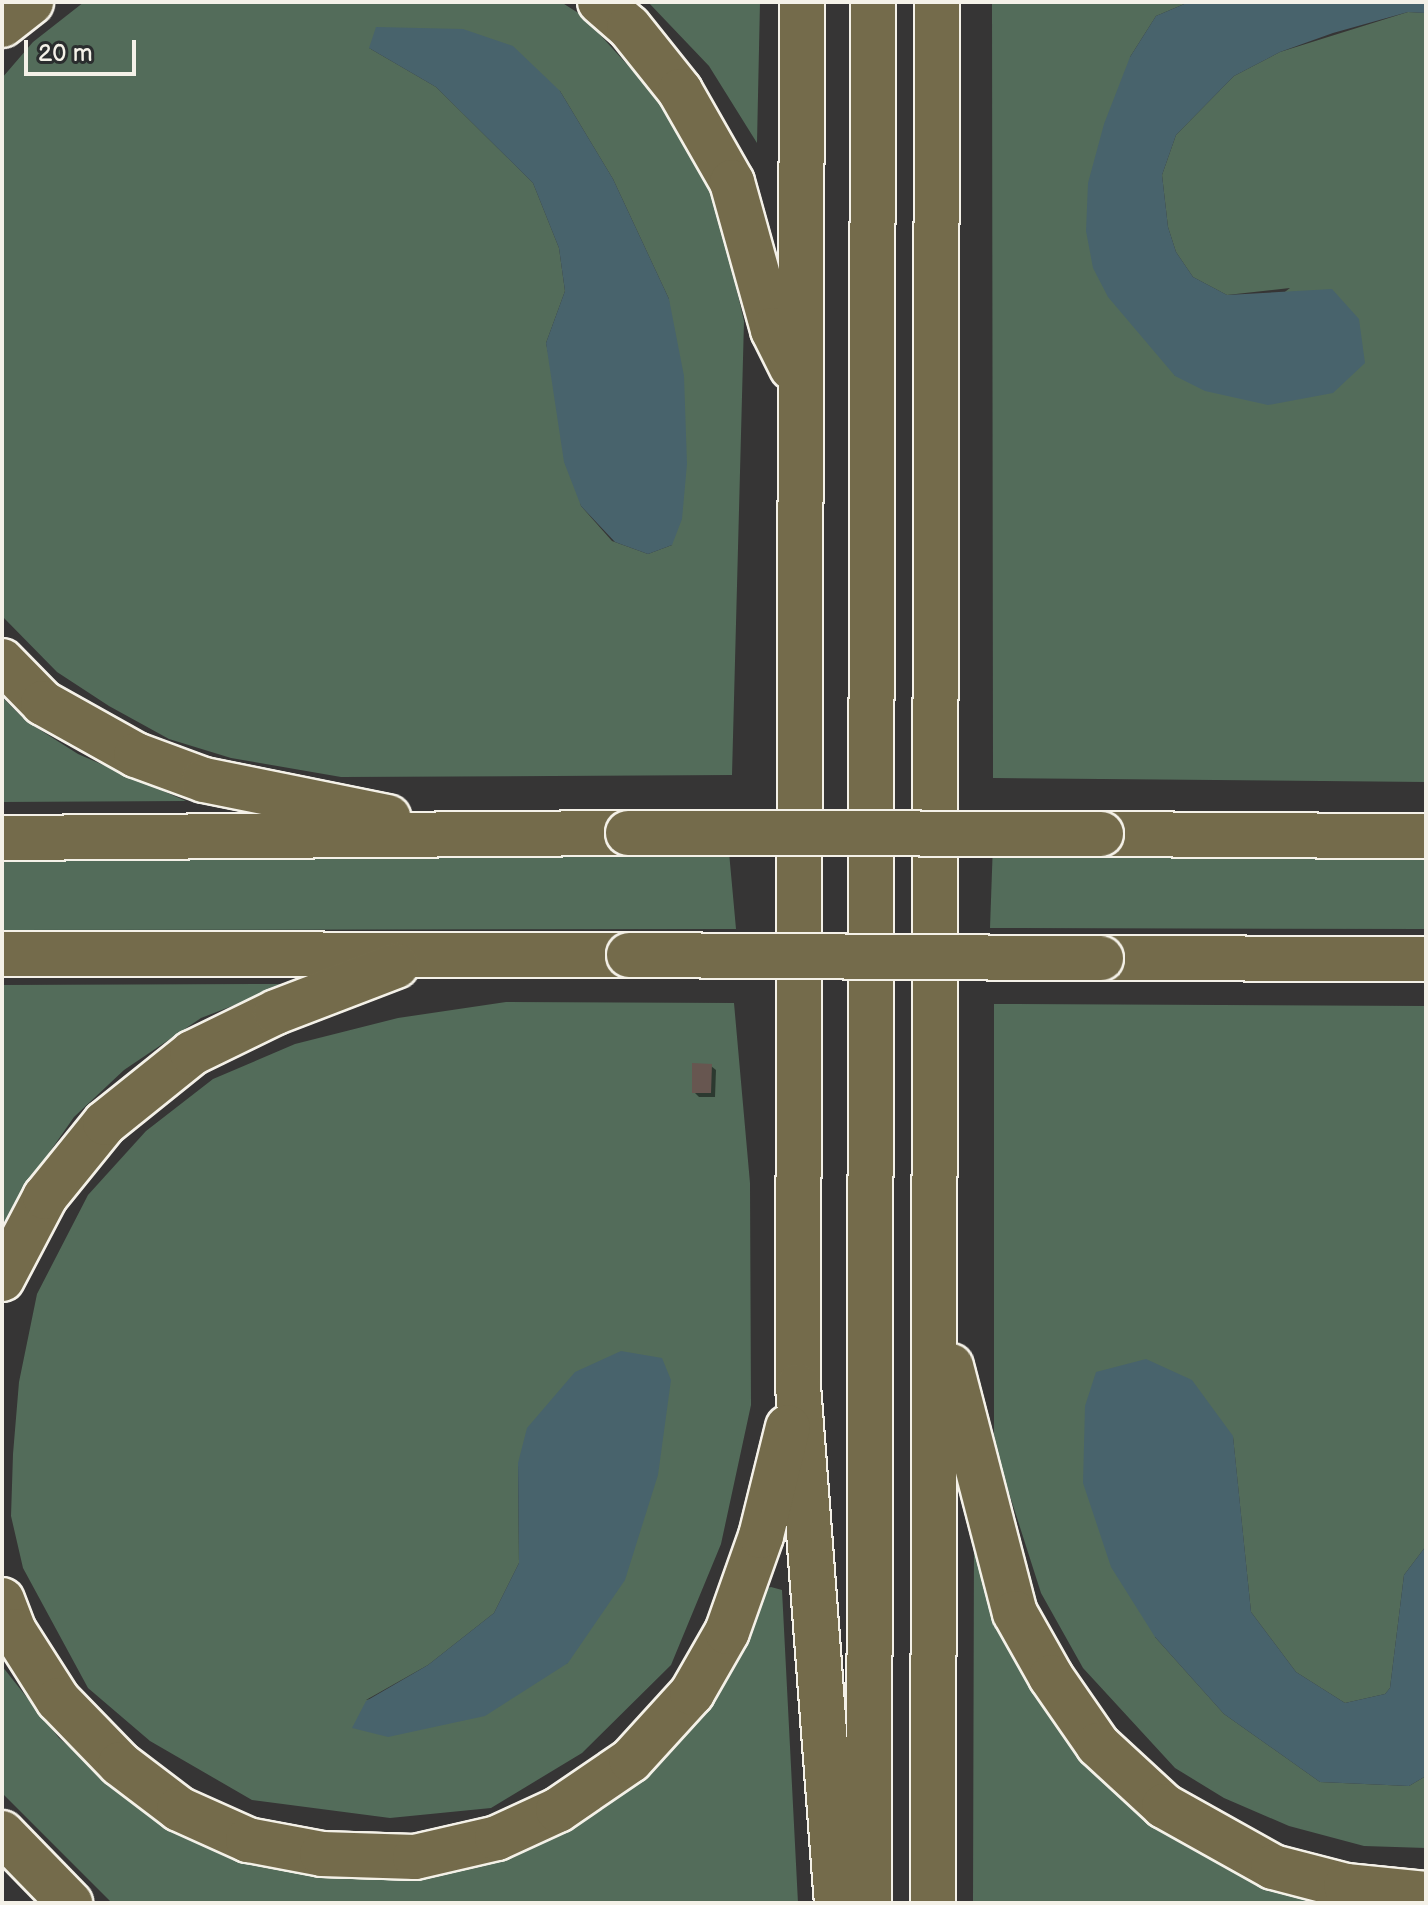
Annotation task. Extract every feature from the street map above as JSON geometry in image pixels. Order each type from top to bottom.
[{"type":"highway","points":[[2,25],[31,2]]},
{"type":"highway","points":[[600,2],[629,27],[680,91],[732,182],[773,330],[800,384]]},
{"type":"highway","points":[[802,2],[798,1386],[837,1903]]},
{"type":"highway","points":[[869,1903],[873,2]]},
{"type":"highway","points":[[933,1903],[937,2]]},
{"type":"highway","points":[[2,661],[43,703],[136,755],[190,775],[294,800],[485,834]]},
{"type":"highway","points":[[2,838],[628,833],[1426,836]]},
{"type":"highway","points":[[2,954],[1426,959]]},
{"type":"highway","points":[[2,1279],[45,1197],[105,1123],[192,1053],[276,1012],[419,957]]},
{"type":"highway","points":[[1340,959],[1426,979]]},
{"type":"highway","points":[[935,1307],[1015,1613],[1051,1677],[1098,1745],[1164,1806],[1273,1867],[1346,1886],[1426,1894]]},
{"type":"highway","points":[[2,1600],[14,1631],[58,1700],[120,1764],[179,1809],[248,1840],[322,1854],[415,1857],[497,1838],[558,1810],[631,1760],[692,1693],[727,1632],[761,1536],[798,1386]]},
{"type":"highway","points":[[2,1833],[70,1903]]},
{"type":"green space","points":[[84,2],[561,2],[583,16],[662,103],[700,162],[723,231],[744,321],[732,775],[341,777],[231,758],[169,739],[109,706],[57,672],[2,616],[2,78],[33,42]],"holes":[[[369,48],[560,91],[613,179],[669,299],[672,545],[648,554],[612,541],[581,506],[546,343],[565,291],[559,248],[533,183],[436,87]]]},
{"type":"green space","points":[[648,2],[760,2],[757,143],[709,66]]},
{"type":"green space","points":[[992,2],[1189,2],[1156,16],[1130,57],[1175,376],[1290,288],[1227,295],[1193,277],[1176,252],[1168,227],[1162,175],[1176,135],[1234,76],[1280,52],[1408,12],[1426,13],[1426,782],[993,778]]},
{"type":"green space","points":[[2,697],[26,721],[78,754],[186,801],[2,802]]},
{"type":"green space","points":[[728,841],[736,929],[2,930],[2,848]]},
{"type":"green space","points":[[993,843],[1426,846],[1426,929],[990,928]]},
{"type":"green space","points":[[289,984],[201,1018],[124,1070],[74,1117],[19,1196],[2,1235],[2,985]]},
{"type":"green space","points":[[506,1002],[734,1003],[750,1183],[751,1405],[721,1544],[671,1665],[582,1753],[491,1808],[390,1818],[252,1800],[150,1741],[88,1688],[23,1568],[11,1516],[19,1382],[37,1294],[88,1195],[146,1131],[213,1079],[295,1044],[398,1018]],"holes":[[[518,1463],[568,1663],[366,1700],[428,1665],[494,1613],[519,1563]]]},
{"type":"green space","points":[[994,1004],[1426,1006],[1426,1546],[1404,1575],[1390,1688],[1385,1694],[1345,1703],[1296,1672],[1251,1612],[1233,1437],[1155,1637],[1224,1714],[1320,1782],[1409,1786],[1426,1776],[1426,1848],[1364,1846],[1289,1826],[1224,1798],[1175,1768],[1083,1668],[1041,1593],[994,1446]]},
{"type":"green space","points":[[974,1540],[1060,1719],[1358,1903],[973,1903]]},
{"type":"green space","points":[[771,1587],[782,1590],[798,1903],[112,1903],[2,1793],[2,1666],[59,1738],[135,1803],[480,1863],[595,1811],[642,1773],[759,1591]]},
{"type":"water","points":[[1189,2],[1426,2],[1426,13],[1408,12],[1333,33],[1280,52],[1234,76],[1176,135],[1162,175],[1168,227],[1176,252],[1193,277],[1227,295],[1332,289],[1359,319],[1365,363],[1333,393],[1268,405],[1205,391],[1175,376],[1108,297],[1093,268],[1086,231],[1088,183],[1104,124],[1130,57],[1156,16]]},
{"type":"water","points":[[376,27],[463,29],[513,46],[560,91],[613,179],[669,299],[684,376],[687,464],[682,519],[672,545],[648,554],[615,542],[581,506],[564,462],[546,343],[565,291],[559,248],[533,183],[436,87],[369,48]]},
{"type":"water","points":[[621,1351],[662,1358],[671,1380],[658,1475],[625,1580],[568,1663],[485,1716],[388,1737],[352,1728],[366,1701],[428,1665],[494,1613],[519,1563],[518,1463],[527,1428],[575,1372]]},
{"type":"water","points":[[1146,1359],[1192,1380],[1233,1436],[1251,1612],[1296,1672],[1345,1703],[1385,1694],[1390,1688],[1404,1575],[1426,1546],[1426,1776],[1409,1786],[1320,1782],[1224,1714],[1155,1637],[1111,1567],[1083,1483],[1085,1406],[1096,1372]]},
{"type":"building","points":[[692,1063],[712,1064],[711,1093],[692,1093]]}]
